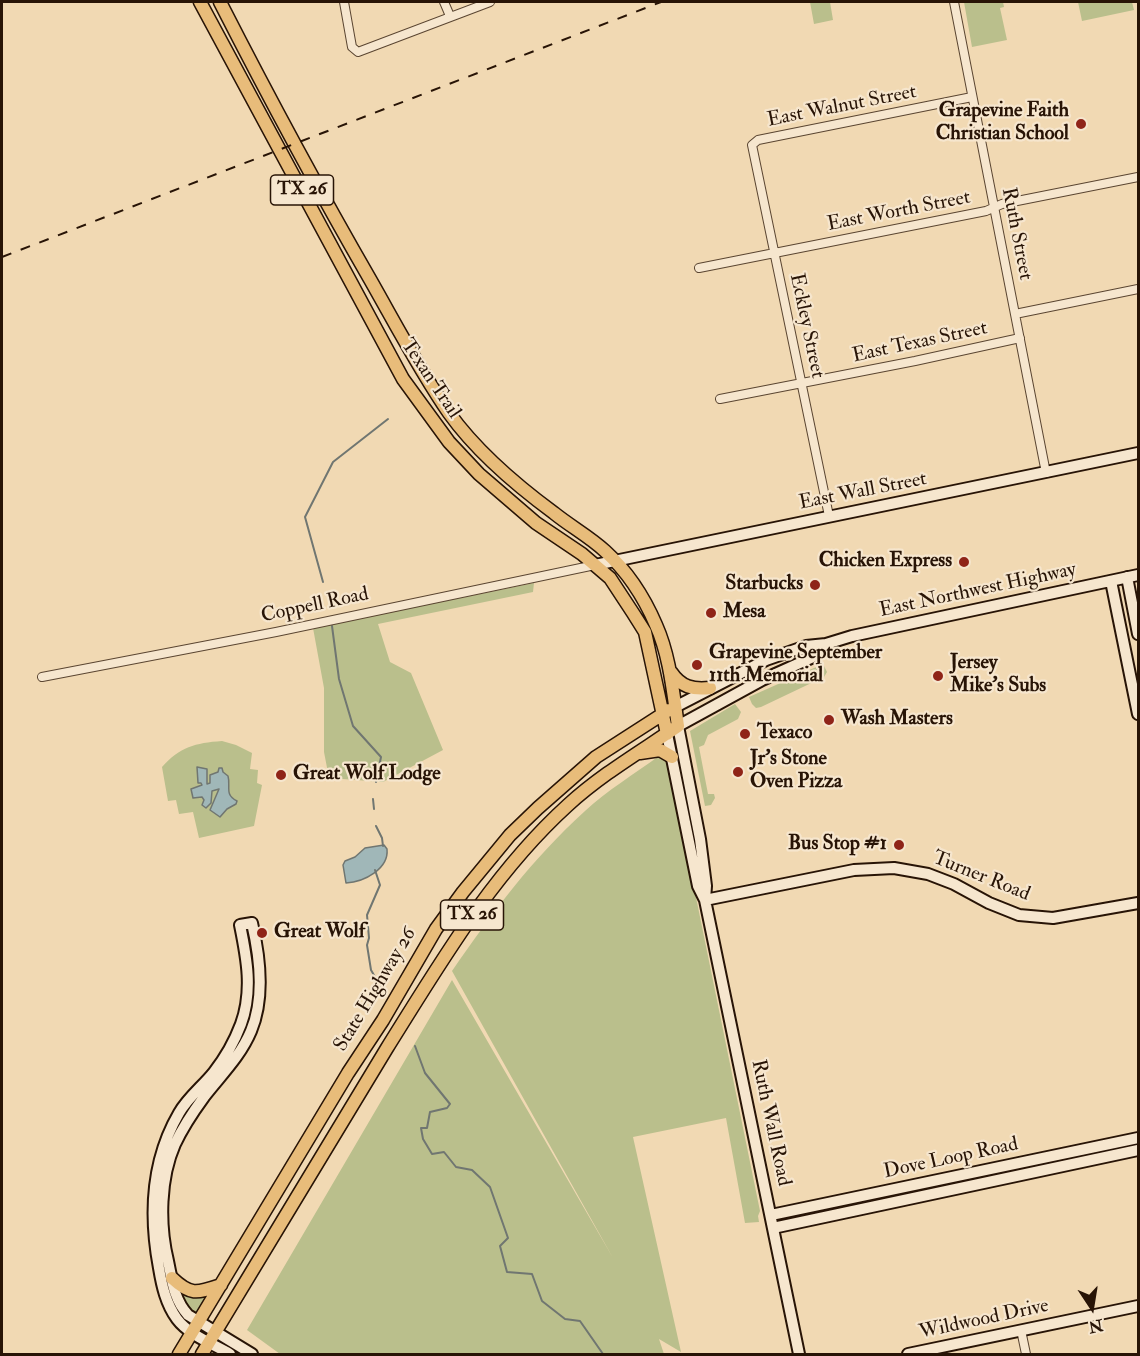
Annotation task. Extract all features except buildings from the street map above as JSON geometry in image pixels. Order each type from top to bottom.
[{"type":"main road","name":"Texan Trail","points":[[200,2],[382,342],[403,378],[437,426],[449,442],[487,481],[536,523],[595,565],[614,583],[645,632],[667,734]]},
{"type":"main road","name":"Texan Trail","points":[[220,2],[359,260],[424,376],[451,415],[502,471],[604,550],[628,576],[649,609],[663,643],[678,726]]},
{"type":"main road","points":[[437,426],[451,415]]},
{"type":"main road","points":[[669,670],[683,686],[697,690],[710,688]]},
{"type":"main road","name":"TX 26","points":[[630,734],[640,726],[651,711],[658,692]]},
{"type":"main road","name":"State Highway 26","points":[[179,1354],[436,929],[488,861],[510,835],[538,808],[596,757],[675,707]]},
{"type":"main road","name":"State Highway 26","points":[[202,1354],[450,946],[490,891],[539,833],[567,806],[630,756],[678,726]]},
{"type":"main road","points":[[630,756],[660,750],[672,757]]},
{"type":"main road","points":[[357,1060],[373,1071]]},
{"type":"main road","points":[[171,1278],[193,1292],[205,1291],[221,1285]]},
{"type":"street","points":[[344,2],[352,53],[371,48],[490,2]]},
{"type":"street","points":[[444,2],[450,16]]},
{"type":"street","name":"Ruth Street","points":[[954,2],[1046,473]]},
{"type":"street","name":"East Walnut Street","points":[[754,142],[972,97]]},
{"type":"street","name":"Eckley Street","points":[[754,142],[753,150],[829,516]]},
{"type":"street","name":"East Worth Street","points":[[699,268],[986,211],[1002,204],[1138,177]]},
{"type":"street","points":[[1015,314],[1138,289]]},
{"type":"street","name":"East Texas Street","points":[[720,399],[1020,338]]},
{"type":"street","name":"East Wall Street","points":[[595,565],[1138,453]]},
{"type":"street","name":"Coppell Road","points":[[42,677],[276,632],[595,565]]},
{"type":"street","name":"East Northwest Highway","points":[[675,707],[766,660],[807,646],[826,644],[852,636],[1138,575]]},
{"type":"street","points":[[1127,577],[1138,634]]},
{"type":"street","points":[[1111,581],[1138,714]]},
{"type":"street","name":"East Northwest Highway","points":[[678,726],[762,680],[811,658],[826,644]]},
{"type":"street","name":"Ruth Wall Road","points":[[678,726],[698,828],[706,886],[705,900]]},
{"type":"street","name":"Ruth Wall Road","points":[[667,734],[698,886],[705,900],[799,1354]]},
{"type":"street","name":"Turner Road","points":[[705,900],[854,870],[894,868],[912,870],[954,884],[989,903],[1019,915],[1053,918],[1138,903]]},
{"type":"street","points":[[196,1327],[183,1309],[171,1278],[163,1224],[166,1178],[174,1146],[187,1121],[238,1055],[252,1028],[259,995],[259,962],[246,924],[248,994],[241,1024],[224,1057],[180,1111],[166,1138],[156,1176],[153,1239],[166,1301],[177,1320],[252,1354]]},
{"type":"street","name":"Dove Loop Road","points":[[773,1228],[912,1198],[1085,1155],[1138,1138]]},
{"type":"street","name":"Dove Loop Road","points":[[771,1215],[910,1185],[1085,1155],[1138,1150]]},
{"type":"street","points":[[910,1185],[912,1198]]},
{"type":"street","name":"Wildwood Drive","points":[[908,1354],[1138,1306]]},
{"type":"street","points":[[1021,1330],[1026,1354]]},
{"type":"street","points":[[213,1337],[230,1354]]},
{"type":"green space","points":[[810,2],[830,2],[833,20],[814,24]]},
{"type":"green space","points":[[964,2],[1003,2],[1004,7],[1000,8],[1007,40],[972,47]]},
{"type":"green space","points":[[1078,2],[1132,2],[1134,10],[1082,21]]},
{"type":"green space","points":[[534,583],[533,592],[378,624],[390,662],[411,673],[443,750],[383,782],[329,778],[324,752],[324,688],[313,628]]},
{"type":"green space","points":[[823,664],[827,672],[824,677],[761,707],[756,708],[752,704],[749,697]]},
{"type":"green space","points":[[735,704],[741,712],[738,719],[708,735],[704,745],[699,747],[708,794],[714,794],[715,798],[711,805],[705,806],[690,731]]},
{"type":"green space","points":[[222,741],[252,753],[250,769],[258,770],[257,783],[262,785],[254,826],[199,838],[193,812],[179,814],[176,800],[168,801],[162,767],[175,755],[189,747]]},
{"type":"green space","points":[[659,756],[669,765],[760,1211],[759,1222],[745,1223],[726,1118],[633,1137],[681,1352],[659,1339],[664,1354],[280,1354],[247,1330],[452,980],[613,1258],[452,971],[498,907],[547,848],[594,803]]},
{"type":"green space","points":[[182,1292],[210,1293],[196,1314],[186,1304]]},
{"type":"water","points":[[197,767],[207,769],[207,784],[210,783],[210,775],[218,772],[219,768],[222,768],[228,776],[229,793],[237,801],[220,817],[210,810],[219,789],[212,791],[211,803],[206,808],[202,805],[204,800],[202,797],[193,798],[191,789],[202,785],[198,783]]},
{"type":"water","points":[[384,845],[387,849],[387,856],[380,868],[367,877],[346,883],[343,865],[345,861],[355,857],[365,848]]},
{"type":"waterway","points":[[323,582],[305,517],[333,462],[388,419]]},
{"type":"waterway","points":[[332,626],[339,679],[353,726],[381,757],[376,782]]},
{"type":"waterway","points":[[373,799],[374,809]]},
{"type":"waterway","points":[[376,826],[383,846]]},
{"type":"waterway","points":[[375,870],[380,885],[367,915],[369,938],[367,945],[371,970],[382,989]]},
{"type":"waterway","points":[[415,1046],[425,1073],[450,1104],[447,1108],[430,1112],[427,1128],[421,1128],[423,1139],[432,1154],[444,1152],[456,1167],[472,1170],[490,1187],[508,1238],[500,1246],[507,1272],[532,1274],[542,1301],[565,1319],[580,1321],[603,1354]]},
{"type":"railway","points":[[2,257],[661,2]]},
{"type":"place","name":"Grapevine Faith Christian School","points":[[1081,124]]},
{"type":"place","name":"Chicken Express","points":[[964,562]]},
{"type":"place","name":"Starbucks","points":[[815,585]]},
{"type":"place","name":"Mesa","points":[[711,613]]},
{"type":"place","name":"Grapevine September 11th Memorial","points":[[697,665]]},
{"type":"place","name":"Jersey Mike's Subs","points":[[938,676]]},
{"type":"place","name":"Wash Masters","points":[[829,720]]},
{"type":"place","name":"Texaco","points":[[745,734]]},
{"type":"place","name":"Jr's Stone Oven Pizza","points":[[738,772]]},
{"type":"place","name":"Great Wolf Lodge","points":[[281,775]]},
{"type":"place","name":"Bus Stop #1","points":[[899,845]]},
{"type":"place","name":"Great Wolf","points":[[262,933]]}]
